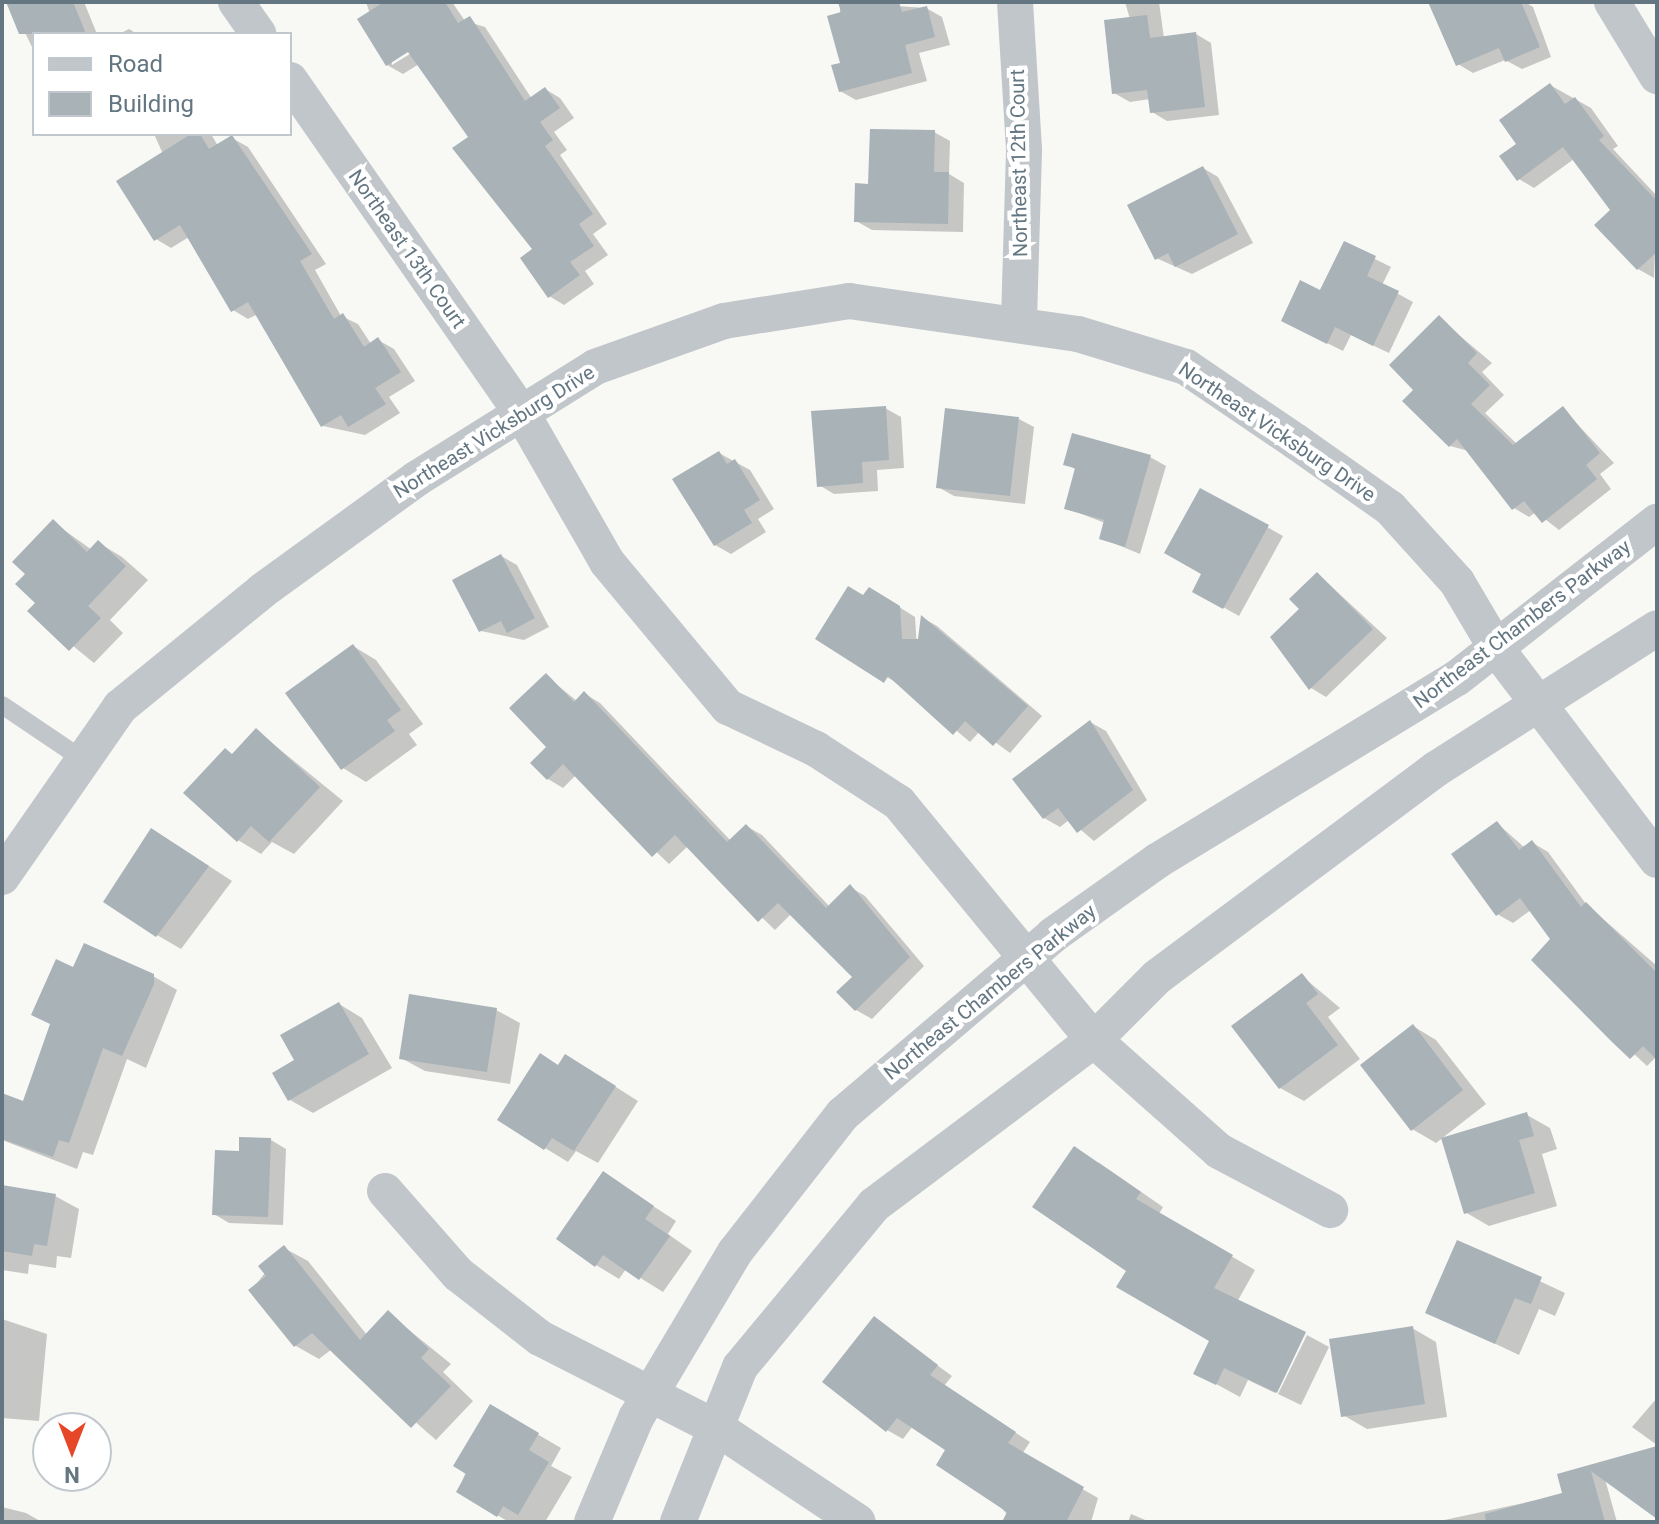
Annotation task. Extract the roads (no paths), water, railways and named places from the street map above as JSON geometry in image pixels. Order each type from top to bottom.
[{"type":"street","points":[[236,2],[257,32]]},
{"type":"street","name":"Northeast 12th Court","points":[[1015,2],[1024,151],[1019,323]]},
{"type":"street","points":[[1612,2],[1657,76]]},
{"type":"street","name":"Northeast 13th Court","points":[[292,83],[524,417],[607,562],[728,707],[816,749],[899,803],[1029,957],[1094,1040]]},
{"type":"street","name":"Northeast Vicksburg Drive","points":[[2,877],[120,707],[262,591],[416,479],[524,417],[595,367],[724,321],[849,301],[1019,323],[1186,367],[1390,508],[1457,582],[1496,648],[1657,860]]},
{"type":"street","name":"Northeast Chambers Parkway","points":[[592,1522],[650,1395],[735,1252],[843,1114],[1029,957],[1157,861],[1496,648],[1657,522]]},
{"type":"street","points":[[678,1522],[740,1367],[874,1205],[1094,1040],[1157,977],[1536,702],[1657,628]]},
{"type":"street","points":[[1094,1040],[1219,1151],[1330,1210]]},
{"type":"street","points":[[385,1191],[458,1274],[540,1338],[717,1428],[858,1522]]},
{"type":"lane","points":[[2,705],[82,759]]}]
